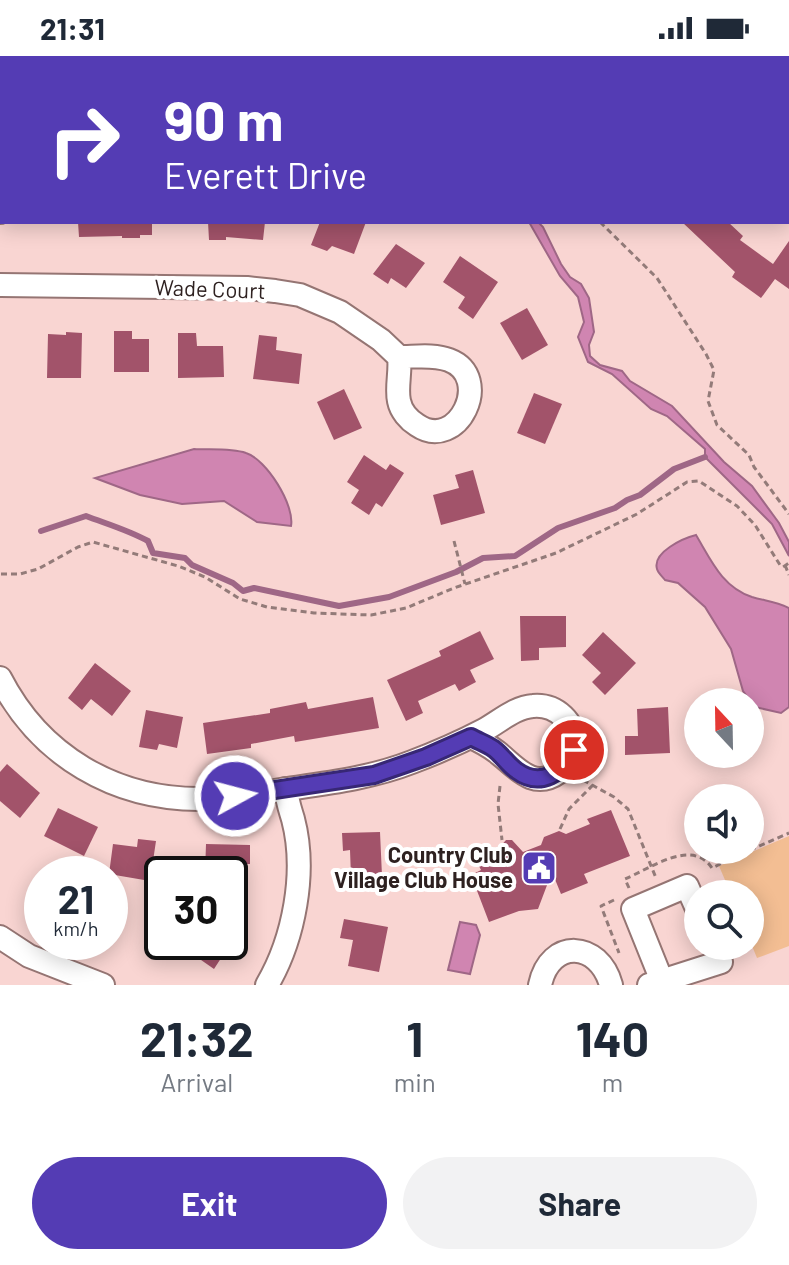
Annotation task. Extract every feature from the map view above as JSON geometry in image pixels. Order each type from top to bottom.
[{"type":"street","name":"Wade Court","points":[[0,285],[247,288],[300,295],[340,312],[372,333],[399,357]]},
{"type":"street","points":[[0,678],[17,707],[63,756],[105,781],[153,796],[206,799],[374,775],[471,737]]},
{"type":"street","points":[[267,985],[287,940],[297,897],[297,855],[286,789]]},
{"type":"street","points":[[684,887],[633,909],[655,983],[720,960]]},
{"type":"street","points":[[0,937],[29,956],[103,985]]},
{"type":"street","points":[[540,985],[548,962],[572,950],[586,952],[600,962],[611,985]]},
{"type":"path","points":[[602,224],[657,278],[706,354],[714,370],[708,401],[717,425],[749,455],[754,467],[789,514]]},
{"type":"path","points":[[1,574],[20,574],[38,569],[93,542],[178,566],[205,577],[240,599],[267,607],[371,615],[406,608],[556,553],[637,514],[687,482],[699,481],[737,506],[755,525],[780,565],[787,564],[789,575]]},
{"type":"path","points":[[454,541],[465,584]]},
{"type":"path","points":[[583,780],[614,797],[628,809],[663,896]]},
{"type":"path","points":[[560,829],[569,809],[593,785]]},
{"type":"path","points":[[500,786],[498,804],[502,840]]},
{"type":"path","points":[[764,844],[789,833]]},
{"type":"shaded area","points":[[530,224],[543,227],[561,264],[570,277],[581,284],[589,298],[594,332],[589,345],[590,356],[600,365],[622,371],[630,381],[672,406],[724,462],[752,486],[779,523],[789,542],[789,556],[772,524],[705,457],[705,449],[667,416],[651,409],[612,374],[588,362],[578,337],[584,322],[578,297],[560,276]]},
{"type":"shaded area","points":[[194,449],[234,450],[254,457],[270,473],[284,495],[291,526],[257,522],[224,501],[182,504],[140,495],[95,478]]},
{"type":"shaded area","points":[[696,535],[718,572],[733,587],[752,597],[789,608],[789,707],[781,713],[764,709],[764,688],[742,688],[731,649],[705,607],[678,583],[665,580],[658,570],[659,557],[677,543]]},
{"type":"shaded area","points":[[789,836],[789,946],[764,955],[764,880],[725,880],[719,866],[764,864],[764,847]]},
{"type":"shaded area","points":[[460,922],[476,925],[480,935],[470,974],[448,970]]},
{"type":"building","points":[[78,224],[152,224],[152,235],[140,235],[140,238],[79,237]]},
{"type":"building","points":[[208,224],[265,224],[263,240],[226,237],[226,240],[209,240]]},
{"type":"building","points":[[319,224],[365,224],[354,254],[332,246],[327,251],[311,245]]},
{"type":"building","points":[[684,224],[730,224],[743,236],[740,240],[773,264],[789,241],[789,289],[775,279],[761,298],[732,277],[735,272]]},
{"type":"building","points":[[396,244],[425,263],[406,288],[391,278],[388,284],[373,274]]},
{"type":"building","points":[[460,256],[498,282],[473,319],[458,308],[465,297],[443,282]]},
{"type":"building","points":[[527,308],[548,345],[522,360],[500,323]]},
{"type":"building","points":[[114,331],[132,331],[132,339],[149,339],[149,372],[114,372]]},
{"type":"building","points":[[66,332],[82,333],[81,378],[47,378],[48,334],[66,335]]},
{"type":"building","points":[[178,333],[196,333],[197,346],[223,346],[224,377],[178,378]]},
{"type":"building","points":[[259,335],[277,337],[276,350],[302,354],[299,384],[253,379]]},
{"type":"building","points":[[344,389],[362,428],[334,440],[317,402]]},
{"type":"building","points":[[534,393],[562,404],[545,444],[517,433]]},
{"type":"building","points":[[364,455],[386,470],[390,464],[404,473],[382,507],[376,503],[369,515],[351,503],[359,490],[347,482]]},
{"type":"building","points":[[473,470],[485,513],[441,525],[433,495],[459,488],[455,475]]},
{"type":"building","points":[[520,616],[566,616],[566,647],[539,648],[539,660],[521,661]]},
{"type":"building","points":[[480,631],[494,659],[470,670],[476,682],[459,691],[455,684],[418,701],[423,713],[406,721],[387,680],[441,656],[439,651]]},
{"type":"building","points":[[603,632],[636,663],[605,695],[592,682],[601,673],[582,655]]},
{"type":"building","points":[[95,663],[131,691],[112,716],[91,699],[82,710],[68,698]]},
{"type":"building","points":[[373,697],[379,728],[295,742],[294,736],[251,744],[251,748],[207,754],[203,723],[270,713],[270,709],[306,702],[308,709]]},
{"type":"building","points":[[668,707],[670,753],[625,755],[625,736],[638,736],[637,709]]},
{"type":"building","points":[[146,710],[183,717],[177,748],[159,744],[157,750],[139,747]]},
{"type":"building","points":[[7,764],[40,793],[20,818],[0,801],[0,772]]},
{"type":"building","points":[[58,808],[98,827],[84,856],[44,836]]},
{"type":"building","name":"Country Club Village Club House","points":[[611,810],[630,856],[584,874],[588,883],[561,894],[552,872],[538,909],[519,911],[489,922],[471,875],[481,870],[475,858],[499,848],[506,840],[512,840],[523,852],[541,845],[544,837],[559,831],[566,834],[590,824],[587,819]]},
{"type":"building","points":[[380,832],[382,876],[351,877],[350,850],[343,851],[342,833]]},
{"type":"building","points":[[138,839],[156,841],[154,856],[144,856],[144,880],[128,877],[128,856],[111,856],[113,844],[137,847]]},
{"type":"building","points":[[206,844],[250,845],[250,864],[248,856],[206,856]]},
{"type":"building","points":[[344,919],[388,927],[379,972],[348,966],[353,940],[340,938]]},
{"type":"building","points":[[201,960],[220,960],[214,969]]},
{"type":"waterway","points":[[41,531],[86,516],[148,541],[153,553],[185,558],[192,565],[233,583],[243,591],[254,588],[339,606],[389,597],[456,572],[483,558],[515,556],[558,528],[615,508],[640,495],[674,469],[705,457]]},
{"type":"place","name":"Country Club Village Club House","points":[[539,868]]},
{"type":"route","points":[[235,796],[374,775],[471,737],[495,750],[515,770],[537,779],[560,771],[574,750]]}]
